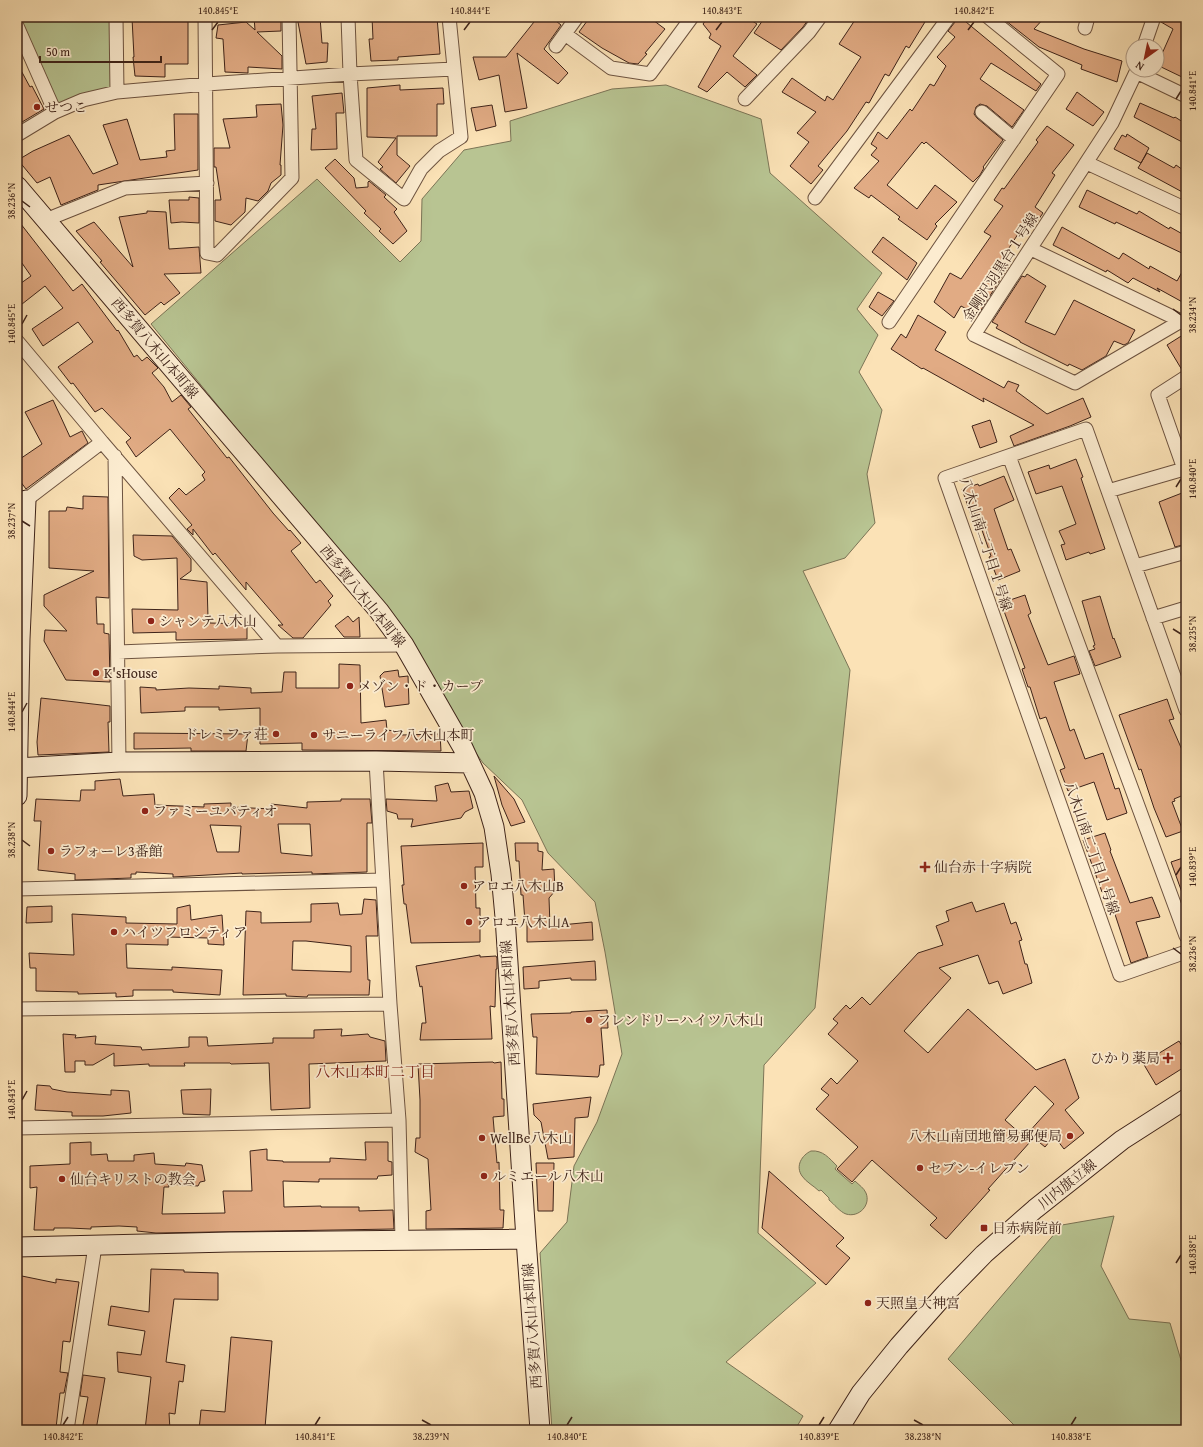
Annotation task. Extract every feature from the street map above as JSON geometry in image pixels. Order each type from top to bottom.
[{"type":"street","points":[[116,17],[118,92]]},
{"type":"street","points":[[205,17],[207,84],[207,253],[217,254],[292,178],[289,17]]},
{"type":"street","points":[[348,17],[356,160],[404,199],[421,169],[439,151],[461,137],[450,17]]},
{"type":"street","points":[[556,46],[577,17]]},
{"type":"street","points":[[565,34],[612,68],[650,74],[692,17]]},
{"type":"street","points":[[745,99],[809,32],[820,17]]},
{"type":"street","points":[[815,198],[948,17]]},
{"type":"street","points":[[889,322],[1058,74],[988,17]]},
{"type":"street","points":[[1147,38],[1154,17]]},
{"type":"street","points":[[17,26],[55,112]]},
{"type":"street","points":[[17,136],[55,112],[83,100],[118,92],[291,78],[454,69]]},
{"type":"street","name":"金剛沢羽黒台１号線","points":[[1133,78],[1112,123],[974,336],[1075,383],[1183,322]]},
{"type":"street","points":[[1150,78],[1186,96]]},
{"type":"street","points":[[982,112],[1014,139]]},
{"type":"street","points":[[1087,163],[1186,209]]},
{"type":"street","points":[[46,221],[125,188],[207,184]]},
{"type":"street","name":"西多賀八木山本町線","points":[[17,186],[379,611],[404,645],[463,748],[484,793],[494,826],[505,917],[540,1430]]},
{"type":"street","points":[[1031,249],[1183,322]]},
{"type":"street","points":[[17,341],[277,646]]},
{"type":"street","points":[[1108,491],[1184,469],[1158,395],[1186,377]]},
{"type":"street","name":"八木山南二丁目１号線","points":[[1186,710],[1086,429],[944,478],[1120,975],[1186,952]]},
{"type":"street","points":[[17,796],[21,502],[102,442]]},
{"type":"street","points":[[115,456],[119,762]]},
{"type":"street","points":[[1009,456],[1186,936]]},
{"type":"street","points":[[1135,566],[1186,552]]},
{"type":"street","points":[[1153,618],[1186,608]]},
{"type":"street","points":[[118,652],[277,646],[404,645]]},
{"type":"street","points":[[17,768],[119,762],[376,761],[470,763]]},
{"type":"street","points":[[376,761],[390,1004],[399,1120],[402,1240]]},
{"type":"street","points":[[17,889],[383,880]]},
{"type":"street","points":[[17,1009],[390,1004]]},
{"type":"street","name":"川内旗立線","points":[[838,1430],[861,1393],[898,1346],[984,1254],[1035,1209],[1122,1140],[1186,1099]]},
{"type":"street","points":[[17,1128],[399,1120]]},
{"type":"street","points":[[17,1247],[526,1239]]},
{"type":"street","points":[[67,1430],[95,1246]]},
{"type":"green space","points":[[18,17],[113,17],[114,90],[59,106],[20,26]]},
{"type":"green space","points":[[666,85],[761,119],[770,173],[882,273],[857,309],[878,335],[859,372],[882,410],[867,474],[875,523],[845,558],[803,571],[850,670],[815,1008],[764,1065],[758,1233],[816,1283],[726,1362],[803,1416],[795,1430],[552,1430],[540,1253],[567,1222],[574,1166],[597,1122],[622,1054],[595,902],[548,853],[522,800],[483,763],[448,713],[404,633],[151,324],[317,179],[400,262],[421,241],[422,199],[464,150],[511,141],[510,121],[612,89]]},
{"type":"green space","points":[[811,1151],[826,1155],[837,1166],[835,1169],[852,1184],[855,1181],[863,1188],[866,1193],[867,1202],[863,1210],[851,1215],[844,1213],[829,1200],[829,1198],[821,1190],[819,1191],[804,1178],[799,1168],[800,1161]]},
{"type":"green space","points":[[1114,1216],[1101,1266],[1129,1319],[1170,1323],[1186,1377],[1186,1430],[1019,1430],[948,1359],[1062,1225]]},
{"type":"building","points":[[188,17],[188,64],[165,64],[165,77],[135,76],[132,18]]},
{"type":"building","points":[[254,17],[281,17],[281,31],[257,32],[282,56],[282,69],[248,67],[248,73],[225,72],[223,39],[216,38],[218,25],[246,22],[255,30]]},
{"type":"building","points":[[297,17],[320,17],[322,43],[328,43],[327,62],[306,64]]},
{"type":"building","points":[[372,17],[437,17],[440,54],[398,57],[398,60],[371,61],[369,39],[373,39]]},
{"type":"building","points":[[538,17],[551,17],[561,25],[544,49],[568,73],[558,84],[517,53],[527,108],[505,112],[499,75],[479,80],[473,57],[506,57]]},
{"type":"building","points":[[590,17],[649,17],[665,29],[638,64],[629,63],[602,48],[579,32]]},
{"type":"building","points":[[708,17],[746,17],[757,24],[733,56],[757,75],[745,87],[727,72],[707,92],[698,87],[721,46],[709,38],[711,34],[703,24]]},
{"type":"building","points":[[765,17],[810,17],[803,27],[781,50],[754,33]]},
{"type":"building","points":[[857,17],[928,17],[909,48],[906,46],[889,76],[885,74],[869,103],[866,102],[847,131],[818,166],[823,170],[811,184],[790,166],[809,142],[797,133],[816,112],[782,92],[792,78],[825,101],[827,96],[833,100],[861,57],[839,44]]},
{"type":"building","points":[[957,17],[960,17],[1041,84],[1036,91],[991,63],[980,79],[1024,110],[1012,127],[987,106],[980,104],[976,107],[974,114],[977,118],[1003,140],[983,167],[984,168],[980,175],[973,182],[926,142],[924,144],[922,142],[887,185],[917,209],[935,185],[957,202],[935,224],[937,226],[927,240],[898,219],[900,217],[871,195],[869,198],[854,188],[879,161],[871,155],[877,148],[871,144],[878,132],[887,139],[910,109],[912,111],[930,84],[934,86],[946,66],[937,57],[955,37],[948,31]]},
{"type":"building","points":[[1016,17],[1045,17],[1034,29],[1084,49],[1122,61],[1117,82],[1081,69],[1082,65],[1039,47],[1006,21],[1007,18],[1014,21]]},
{"type":"building","points":[[1162,17],[1186,17],[1186,70],[1182,77],[1165,69],[1165,47],[1173,29],[1161,22]]},
{"type":"building","points":[[17,63],[30,87],[32,86],[44,109],[17,125]]},
{"type":"building","points":[[400,85],[400,90],[443,88],[444,104],[437,104],[437,136],[397,136],[397,155],[410,166],[396,183],[380,169],[383,167],[378,162],[396,138],[367,137],[367,88]]},
{"type":"building","points":[[1077,92],[1104,112],[1093,126],[1066,109]]},
{"type":"building","points":[[342,93],[344,113],[336,113],[337,149],[311,150],[312,129],[316,129],[312,96]]},
{"type":"building","points":[[1140,103],[1174,118],[1175,117],[1186,124],[1186,144],[1134,117]]},
{"type":"building","points":[[281,104],[283,125],[280,165],[281,175],[271,183],[268,191],[258,201],[246,198],[245,212],[231,225],[215,221],[215,200],[221,200],[216,167],[214,167],[214,148],[230,148],[223,119],[257,117],[256,105]]},
{"type":"building","points":[[492,105],[496,126],[476,131],[471,108]]},
{"type":"building","points":[[174,114],[198,114],[198,170],[98,185],[98,190],[61,205],[50,177],[37,183],[18,160],[33,151],[69,135],[93,174],[118,164],[103,125],[127,119],[140,160],[167,157],[166,151],[175,150]]},
{"type":"building","points":[[1047,126],[1074,145],[1052,173],[1055,175],[1035,207],[1043,213],[1036,223],[1031,223],[1027,220],[1000,262],[1008,267],[978,315],[961,306],[954,318],[934,302],[950,273],[961,279],[991,236],[984,232],[1003,206],[994,200],[1002,188],[1004,189],[1038,142],[1036,140]]},
{"type":"building","points":[[1127,134],[1149,148],[1141,163],[1114,149],[1122,135],[1126,137]]},
{"type":"building","points":[[1147,153],[1174,168],[1176,165],[1186,172],[1186,194],[1138,168]]},
{"type":"building","points":[[335,159],[354,178],[356,188],[368,187],[369,181],[386,195],[384,197],[397,209],[394,212],[407,231],[393,244],[379,231],[381,229],[364,213],[366,211],[325,168]]},
{"type":"building","points":[[1087,190],[1137,214],[1139,211],[1169,229],[1170,227],[1186,236],[1186,255],[1116,222],[1115,224],[1079,207]]},
{"type":"building","points":[[189,197],[199,198],[199,223],[171,223],[169,200],[189,200]]},
{"type":"building","points":[[147,211],[166,212],[169,249],[199,247],[201,273],[164,274],[180,293],[164,305],[161,302],[145,315],[76,231],[94,222],[133,267],[119,217],[147,213]]},
{"type":"building","points":[[17,219],[73,291],[82,284],[117,331],[118,330],[134,357],[137,355],[142,361],[147,357],[158,368],[152,373],[164,387],[172,402],[181,395],[191,407],[188,409],[227,458],[229,457],[273,513],[301,543],[291,551],[316,583],[320,580],[333,596],[328,601],[331,605],[303,638],[293,638],[278,625],[283,625],[246,582],[246,590],[215,553],[213,555],[193,529],[193,535],[187,529],[192,525],[169,498],[179,488],[186,495],[205,480],[202,475],[205,472],[170,429],[136,457],[126,442],[131,438],[102,408],[95,412],[73,383],[71,384],[58,367],[93,342],[78,322],[43,346],[32,329],[63,308],[45,286],[17,308],[17,286],[31,276],[17,256]]},
{"type":"building","points":[[1062,227],[1119,259],[1123,253],[1149,269],[1150,266],[1177,281],[1186,265],[1186,304],[1157,288],[1160,292],[1133,278],[1128,283],[1107,270],[1106,272],[1053,245]]},
{"type":"building","points":[[883,237],[917,263],[907,280],[872,252]]},
{"type":"building","points":[[1027,274],[1046,286],[1025,322],[1055,335],[1074,300],[1135,330],[1128,343],[1124,345],[1114,341],[1106,356],[1082,370],[1069,364],[1068,366],[996,328],[998,325],[992,322],[1022,276],[1025,277]]},
{"type":"building","points":[[878,292],[894,301],[882,316],[869,307]]},
{"type":"building","points":[[918,315],[946,332],[935,350],[1004,388],[1008,381],[1019,385],[1016,391],[1047,414],[1083,398],[1091,417],[1014,446],[1010,436],[1034,425],[983,398],[984,402],[923,368],[922,369],[891,349],[901,334],[906,338]]},
{"type":"building","points":[[1186,333],[1186,369],[1182,370],[1167,345]]},
{"type":"building","points":[[53,400],[70,437],[82,431],[88,443],[26,489],[17,477],[17,461],[42,444],[25,412]]},
{"type":"building","points":[[990,420],[997,442],[980,448],[972,426]]},
{"type":"building","points":[[1076,459],[1105,549],[1090,554],[1089,552],[1066,560],[1061,545],[1065,544],[1059,531],[1076,524],[1062,486],[1036,494],[1028,472],[1049,465],[1050,469]]},
{"type":"building","points":[[1004,476],[1014,500],[994,509],[1008,550],[1011,549],[1020,571],[998,580],[989,557],[991,556],[976,513],[971,515],[962,489],[978,484],[979,486]]},
{"type":"building","points":[[1182,493],[1186,505],[1186,544],[1175,547],[1159,502]]},
{"type":"building","points":[[83,496],[108,497],[109,598],[96,597],[97,624],[104,624],[104,633],[109,634],[110,682],[66,680],[44,641],[45,630],[67,631],[44,606],[44,595],[94,571],[49,568],[49,511],[66,511],[67,507],[83,509]]},
{"type":"building","points":[[133,535],[172,536],[191,559],[191,571],[180,579],[207,582],[208,618],[210,618],[210,623],[247,624],[247,639],[176,640],[176,632],[133,633],[132,609],[178,610],[177,558],[142,560],[134,556]]},
{"type":"building","points":[[1025,595],[1031,613],[1028,615],[1048,665],[1074,656],[1080,674],[1054,682],[1070,731],[1074,729],[1085,759],[1103,753],[1115,789],[1119,788],[1127,813],[1107,820],[1094,782],[1068,791],[1060,770],[1065,768],[1046,717],[1040,719],[1030,687],[1028,687],[1022,669],[1025,668],[1001,603]]},
{"type":"building","points":[[1100,596],[1113,639],[1114,638],[1121,657],[1095,666],[1089,651],[1095,649],[1093,646],[1095,645],[1082,601]]},
{"type":"building","points":[[348,616],[353,622],[359,617],[360,637],[344,637],[335,626]]},
{"type":"building","points":[[339,664],[360,665],[361,723],[386,720],[387,730],[402,732],[402,735],[440,734],[441,751],[302,750],[302,743],[260,744],[260,708],[219,710],[219,707],[185,707],[185,711],[141,713],[140,687],[156,688],[156,690],[189,688],[219,689],[219,686],[251,688],[251,693],[282,692],[284,672],[296,672],[296,688],[339,688]]},
{"type":"building","points":[[398,670],[399,677],[408,676],[409,704],[385,707],[380,676],[384,672]]},
{"type":"building","points":[[41,698],[110,706],[110,722],[108,722],[109,752],[38,755],[37,742]]},
{"type":"building","points":[[1167,699],[1174,719],[1169,720],[1186,759],[1186,794],[1174,799],[1175,801],[1172,802],[1183,831],[1166,837],[1119,715]]},
{"type":"building","points":[[134,733],[248,734],[246,751],[191,751],[191,748],[134,749]]},
{"type":"building","points":[[494,776],[514,799],[525,822],[511,826],[502,805]]},
{"type":"building","points":[[120,779],[123,796],[154,794],[155,805],[204,807],[204,804],[231,803],[231,807],[272,809],[271,804],[307,808],[307,802],[341,801],[341,799],[370,799],[372,823],[367,823],[367,872],[312,874],[312,872],[242,873],[173,877],[173,874],[136,872],[136,874],[131,874],[131,878],[75,880],[75,874],[38,870],[41,821],[34,821],[36,799],[80,801],[81,790],[95,790],[95,781]],"holes":[[[278,824],[310,824],[312,856],[281,853]],[[210,825],[241,826],[239,852],[217,852]]]},
{"type":"building","points":[[448,783],[451,792],[469,791],[473,808],[465,812],[461,818],[411,827],[413,819],[398,819],[397,814],[387,811],[386,799],[437,801],[435,786]]},
{"type":"building","points":[[1105,833],[1111,850],[1110,851],[1130,903],[1152,897],[1160,917],[1136,922],[1148,957],[1131,963],[1107,890],[1102,892],[1083,840]]},
{"type":"building","points":[[483,843],[483,867],[475,867],[476,908],[480,908],[480,942],[411,943],[402,885],[404,885],[401,846]]},
{"type":"building","points":[[515,843],[538,843],[538,851],[543,852],[542,870],[554,869],[555,891],[549,898],[550,926],[592,922],[593,940],[527,942],[527,922],[525,922],[523,895],[521,895],[519,861],[516,861]]},
{"type":"building","points":[[1186,857],[1186,898],[1184,898],[1171,862]]},
{"type":"building","points":[[364,899],[376,900],[378,936],[366,936],[368,980],[370,980],[369,995],[308,995],[307,997],[286,996],[286,994],[243,995],[246,911],[261,912],[261,923],[311,922],[311,904],[338,903],[340,915],[362,914]],"holes":[[[293,941],[351,946],[351,972],[292,970]]]},
{"type":"building","points":[[972,902],[976,912],[1004,903],[1011,924],[1016,922],[1022,940],[1019,941],[1025,964],[1027,964],[1032,983],[1003,994],[998,981],[989,984],[978,955],[939,968],[951,978],[904,1031],[928,1053],[968,1009],[1036,1070],[1065,1059],[1079,1098],[1065,1110],[1084,1133],[1064,1149],[1054,1136],[1045,1147],[1028,1133],[1054,1104],[1035,1086],[1005,1120],[1030,1142],[946,1239],[930,1225],[937,1218],[872,1160],[852,1182],[837,1169],[858,1147],[816,1109],[829,1095],[821,1089],[831,1078],[837,1084],[858,1061],[828,1034],[838,1023],[833,1019],[846,1005],[850,1009],[862,997],[870,1005],[918,953],[943,945],[936,926],[949,921],[946,911]]},
{"type":"building","points":[[190,905],[191,920],[222,915],[224,945],[208,944],[208,938],[168,937],[168,945],[126,944],[127,968],[172,970],[172,967],[222,970],[220,995],[173,992],[173,990],[133,990],[133,996],[116,997],[116,993],[78,994],[78,992],[36,991],[36,968],[30,968],[29,953],[74,955],[72,914],[126,917],[126,923],[177,924],[177,908]]},
{"type":"building","points":[[52,906],[52,922],[26,923],[27,907]]},
{"type":"building","points":[[480,955],[480,957],[496,956],[497,958],[495,1007],[490,1006],[492,1039],[420,1040],[422,1023],[426,1023],[422,986],[420,987],[416,966]]},
{"type":"building","points":[[595,961],[596,980],[571,980],[571,978],[539,981],[539,988],[524,989],[523,967]]},
{"type":"building","points":[[607,1010],[608,1028],[601,1028],[604,1065],[600,1065],[598,1077],[536,1074],[537,1037],[533,1037],[531,1014]]},
{"type":"building","points":[[342,1029],[341,1036],[368,1034],[370,1037],[385,1041],[386,1061],[309,1064],[310,1108],[271,1110],[269,1063],[184,1063],[185,1066],[149,1066],[149,1064],[114,1066],[114,1053],[93,1065],[85,1065],[85,1061],[75,1061],[75,1072],[65,1072],[63,1034],[76,1035],[75,1038],[96,1036],[95,1044],[141,1047],[142,1050],[189,1047],[189,1037],[207,1037],[208,1046],[273,1043],[273,1038],[314,1038],[314,1030]]},
{"type":"building","name":"ひかり薬局","points":[[1179,1041],[1186,1053],[1186,1066],[1156,1085],[1143,1063]]},
{"type":"building","points":[[501,1062],[502,1099],[504,1099],[504,1116],[493,1117],[497,1163],[499,1162],[500,1210],[504,1210],[503,1228],[426,1229],[426,1211],[431,1210],[428,1159],[415,1152],[416,1138],[420,1138],[418,1064]]},
{"type":"building","points":[[37,1085],[50,1086],[52,1089],[67,1092],[111,1095],[111,1090],[129,1091],[131,1113],[103,1116],[72,1116],[72,1112],[35,1110]]},
{"type":"building","points":[[211,1089],[210,1115],[183,1114],[181,1090]]},
{"type":"building","points":[[591,1097],[588,1117],[575,1118],[574,1157],[548,1159],[541,1122],[534,1115],[533,1104]]},
{"type":"building","points":[[91,1142],[91,1155],[107,1154],[108,1161],[134,1161],[134,1155],[154,1153],[155,1164],[185,1166],[186,1163],[202,1165],[205,1181],[200,1182],[198,1186],[168,1184],[169,1187],[164,1187],[162,1214],[225,1213],[223,1191],[252,1191],[250,1151],[267,1149],[267,1160],[283,1162],[330,1162],[330,1158],[366,1160],[365,1142],[388,1142],[388,1161],[392,1162],[392,1175],[378,1176],[377,1179],[319,1179],[319,1182],[283,1181],[284,1207],[359,1207],[359,1211],[393,1210],[394,1229],[156,1233],[137,1231],[137,1227],[119,1226],[91,1227],[91,1229],[54,1228],[54,1230],[34,1230],[37,1187],[30,1188],[30,1166],[70,1164],[70,1143]]},
{"type":"building","points":[[536,1163],[554,1163],[553,1211],[538,1211]]},
{"type":"building","points":[[769,1171],[844,1238],[836,1246],[850,1258],[826,1285],[762,1228]]},
{"type":"building","points":[[151,1269],[218,1273],[218,1300],[174,1299],[166,1362],[185,1365],[183,1382],[179,1381],[175,1414],[169,1413],[170,1430],[145,1430],[151,1377],[118,1372],[117,1352],[141,1355],[145,1331],[108,1325],[111,1306],[149,1312]]},
{"type":"building","points":[[17,1275],[56,1283],[56,1279],[79,1282],[70,1342],[63,1341],[60,1372],[68,1373],[64,1393],[60,1393],[56,1428],[45,1427],[45,1430],[19,1430],[19,1422],[17,1422]]},
{"type":"building","points":[[231,1337],[272,1341],[265,1428],[250,1427],[250,1430],[199,1430],[201,1410],[225,1412]]},
{"type":"building","points":[[83,1375],[105,1378],[96,1430],[82,1430],[88,1397],[80,1396]]},
{"type":"place","name":"せつこ","points":[[37,107]]},
{"type":"place","name":"シャンテ八木山","points":[[151,621]]},
{"type":"place","name":"K'sHouse","points":[[96,673]]},
{"type":"place","name":"メゾン・ド・カープ","points":[[350,686]]},
{"type":"place","name":"ドレミファ荘","points":[[276,734]]},
{"type":"place","name":"サニーライフ八木山本町","points":[[314,735]]},
{"type":"place","name":"ファミーユパティオ","points":[[145,811]]},
{"type":"place","name":"ラフォーレ3番館","points":[[51,851]]},
{"type":"place","name":"仙台赤十字病院","points":[[925,867]]},
{"type":"place","name":"アロエ八木山B","points":[[464,886]]},
{"type":"place","name":"アロエ八木山A","points":[[469,922]]},
{"type":"place","name":"ハイツフロンティア","points":[[114,932]]},
{"type":"place","name":"フレンドリーハイツ八木山","points":[[589,1020]]},
{"type":"place","name":"ひかり薬局","points":[[1168,1058]]},
{"type":"place","name":"八木山南団地簡易郵便局","points":[[1070,1136]]},
{"type":"place","name":"WellBe八木山","points":[[482,1138]]},
{"type":"place","name":"セブン-イレブン","points":[[920,1168]]},
{"type":"place","name":"ルミエール八木山","points":[[484,1176]]},
{"type":"place","name":"仙台キリストの教会","points":[[62,1179]]},
{"type":"place","name":"日赤病院前","points":[[984,1228]]},
{"type":"place","name":"天照皇大神宮","points":[[868,1303]]},
{"type":"district","name":"八木山本町二丁目","points":[[375,1071]]}]
